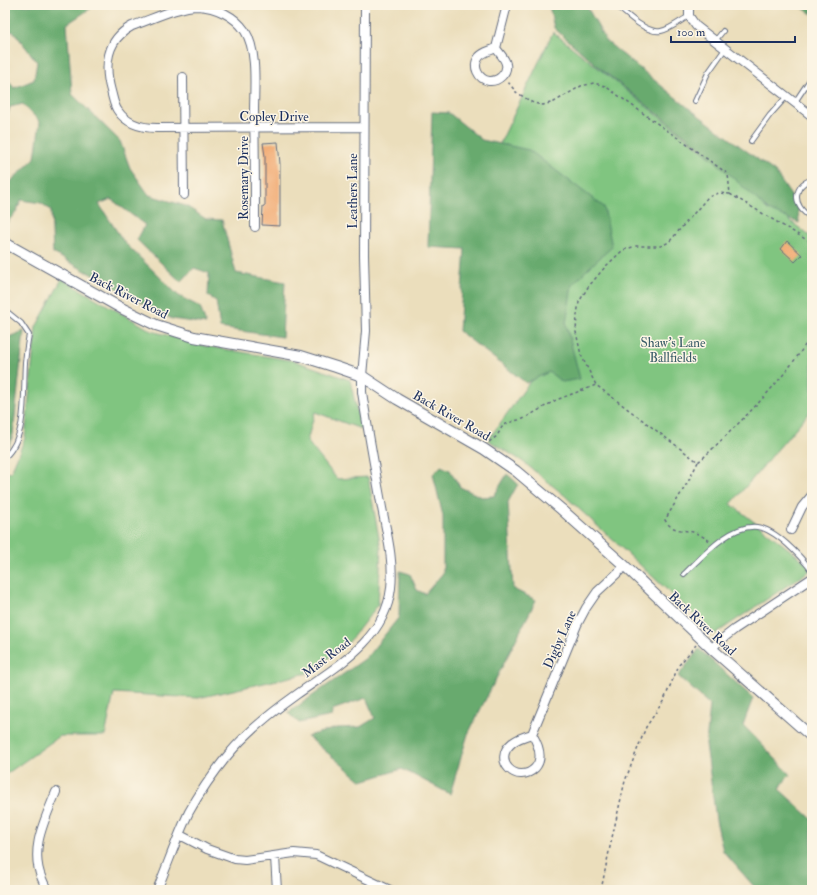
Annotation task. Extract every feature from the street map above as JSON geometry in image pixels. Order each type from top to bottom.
[{"type":"street","name":"Leathers Lane","points":[[362,376],[366,331],[364,255],[365,5]]},
{"type":"street","points":[[496,48],[480,56],[476,63],[476,70],[479,75],[489,81],[496,80],[506,70],[506,64],[496,48],[506,5]]},
{"type":"street","points":[[689,5],[688,16],[696,26],[812,116]]},
{"type":"street","name":"Copley Drive","points":[[215,7],[199,6],[188,8],[132,26],[124,30],[119,35],[114,42],[108,58],[107,69],[109,84],[118,111],[124,118],[139,126],[147,128],[364,127]]},
{"type":"street","name":"Rosemary Drive","points":[[215,7],[238,23],[244,31],[248,39],[253,63],[255,227]]},
{"type":"street","points":[[183,77],[184,195]]},
{"type":"street","name":"Back River Road","points":[[5,243],[121,308],[156,325],[194,337],[301,356],[362,376],[397,399],[477,444],[531,484],[625,566],[712,649],[812,737]]},
{"type":"street","name":"Mast Road","points":[[157,890],[189,812],[220,765],[241,740],[294,696],[344,662],[358,649],[377,626],[386,608],[392,579],[390,550],[365,413],[362,376]]},
{"type":"street","points":[[791,530],[802,507],[812,494]]},
{"type":"street","name":"Digby Lane","points":[[532,734],[577,625],[586,608],[597,592],[625,566]]},
{"type":"street","points":[[712,649],[717,643],[735,629],[812,578]]},
{"type":"street","points":[[532,734],[539,750],[540,757],[538,765],[532,771],[524,774],[509,770],[505,764],[504,757],[506,750],[512,743],[532,734]]},
{"type":"street","points":[[48,890],[45,887],[38,869],[37,849],[39,837],[56,792]]},
{"type":"street","points":[[180,835],[207,849],[235,859],[245,860],[275,857],[294,853],[316,855],[390,890]]},
{"type":"street","points":[[275,857],[277,890]]},
{"type":"lane","points":[[616,5],[638,23],[654,32],[662,31],[688,16]]},
{"type":"lane","points":[[715,42],[723,31]]},
{"type":"lane","points":[[695,101],[708,73],[725,49]]},
{"type":"lane","points":[[795,102],[811,78]]},
{"type":"lane","points":[[751,141],[786,96]]},
{"type":"lane","points":[[812,180],[807,180],[797,191],[799,205],[804,212],[812,218]]},
{"type":"lane","points":[[5,310],[21,323],[28,335],[23,411],[13,450],[5,458]]},
{"type":"lane","points":[[684,574],[716,544],[731,534],[748,528],[762,528],[778,538],[795,552],[812,571]]},
{"type":"path","points":[[502,75],[516,92],[533,103],[543,105],[554,102],[581,86],[594,84],[605,86],[728,174],[730,194]]},
{"type":"path","points":[[698,462],[596,385],[581,355],[576,332],[579,302],[588,287],[606,266],[623,250],[636,246],[661,246],[669,242],[708,196],[719,193],[730,194],[812,243]]},
{"type":"path","points":[[716,544],[693,532],[672,528],[666,520],[698,462],[704,458],[735,427],[778,381],[792,365],[812,334]]},
{"type":"path","points":[[488,444],[497,436],[502,427],[506,424],[523,419],[556,400],[596,385]]},
{"type":"path","points":[[601,890],[626,781],[646,727],[664,700],[679,665],[696,646]]},
{"type":"green space","points":[[5,5],[96,5],[67,24],[72,94],[120,141],[130,168],[149,195],[186,206],[206,219],[222,220],[236,273],[285,282],[282,337],[220,328],[216,301],[208,296],[209,273],[194,268],[181,282],[137,240],[145,225],[111,199],[99,204],[124,242],[179,296],[200,307],[206,324],[172,319],[53,253],[51,210],[41,203],[21,200],[16,212],[5,225],[5,187],[35,158],[40,122],[23,104],[10,107],[5,124],[5,76],[14,88],[34,80],[37,62],[14,32],[5,30]]},
{"type":"green space","points":[[549,5],[586,5],[606,41],[690,109],[775,172],[798,206],[799,223],[768,210],[701,148],[602,70],[554,28]]},
{"type":"green space","points":[[798,5],[812,5],[812,14]]},
{"type":"green space","name":"Shaw’s Lane Ballfields","points":[[553,32],[812,238],[812,409],[731,504],[812,567],[812,569],[715,634],[564,495],[522,461],[488,440],[534,376],[496,152]]},
{"type":"green space","points":[[432,112],[449,113],[482,140],[529,150],[604,207],[612,247],[572,285],[566,324],[580,379],[562,382],[549,372],[526,383],[459,331],[465,249],[428,247]]},
{"type":"green space","points":[[62,279],[152,331],[205,346],[295,361],[350,380],[361,429],[315,412],[307,441],[337,479],[368,477],[381,549],[378,605],[348,643],[308,673],[198,698],[114,693],[105,736],[60,736],[5,775],[5,471],[11,472],[25,438],[36,327]]},
{"type":"green space","points":[[24,331],[13,435],[8,449],[5,450],[5,337],[6,338]]},
{"type":"green space","points":[[441,466],[450,470],[460,487],[482,497],[494,496],[507,474],[518,484],[508,502],[513,589],[536,600],[468,734],[450,794],[402,769],[362,781],[307,736],[337,728],[360,727],[375,718],[366,698],[332,710],[332,716],[299,723],[288,713],[366,658],[399,617],[400,571],[410,574],[417,590],[425,594],[443,573],[443,516],[433,474]]},
{"type":"green space","points":[[699,649],[753,698],[743,725],[790,774],[779,789],[812,819],[812,890],[757,890],[723,851],[716,820],[706,744],[710,705],[678,676]]},
{"type":"building","points":[[278,142],[280,164],[280,226],[262,225],[263,206],[265,206],[265,156],[263,143]]},
{"type":"building","points":[[787,241],[802,255],[795,262],[781,249]]}]
